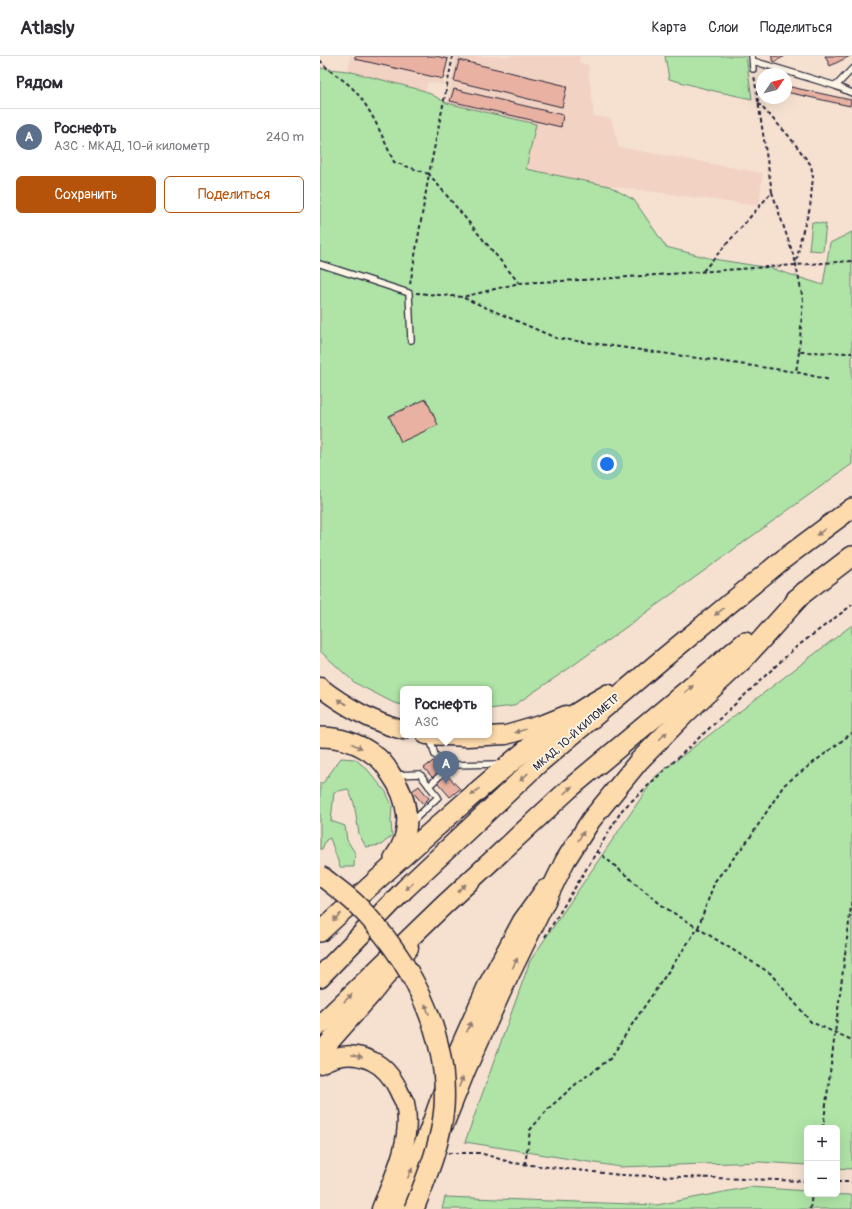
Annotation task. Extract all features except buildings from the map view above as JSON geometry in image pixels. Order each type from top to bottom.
[{"type":"highway","name":"МКАД, 10-Й КИЛОМЕТР","points":[[320,977],[405,889],[538,764],[660,660],[781,561],[852,508]]},
{"type":"highway","points":[[320,1025],[443,906],[569,789],[805,591],[852,556]]},
{"type":"highway","points":[[410,1209],[466,1069],[501,992],[565,862],[590,820],[639,761],[685,714],[743,660],[805,591]]},
{"type":"highway","points":[[320,932],[385,871],[540,738],[583,707],[621,686],[660,660]]},
{"type":"highway","points":[[320,737],[331,737],[356,744],[375,755],[385,765],[401,791],[407,813],[404,840],[385,871]]},
{"type":"highway","points":[[320,876],[356,904],[383,934],[422,995],[436,1031],[443,1069],[444,1107],[438,1146],[414,1209]]},
{"type":"main road","points":[[320,687],[337,700],[366,716],[400,729]]},
{"type":"main road","points":[[492,736],[506,735],[544,724],[583,707]]},
{"type":"main road","points":[[394,1209],[426,1138],[454,1060],[487,986],[522,921],[565,862]]},
{"type":"main road","points":[[320,1053],[371,995],[443,906]]},
{"type":"main road","points":[[320,1064],[328,1059],[341,1055],[351,1054],[366,1058],[380,1065],[390,1075],[404,1102],[407,1125],[403,1153],[381,1209]]},
{"type":"lane","points":[[753,69],[752,58],[836,86],[852,93]]},
{"type":"lane","points":[[836,86],[852,69]]},
{"type":"lane","points":[[320,264],[409,293],[411,340]]},
{"type":"lane","points":[[429,738],[434,755],[448,768]]},
{"type":"lane","points":[[429,786],[451,765],[508,764]]},
{"type":"lane","points":[[392,775],[420,774],[438,797],[406,827]]},
{"type":"path","points":[[453,56],[429,174],[409,293],[463,298],[556,338],[796,372],[830,380]]},
{"type":"path","points":[[320,60],[324,66],[355,90],[370,113],[394,162],[429,174],[519,283]]},
{"type":"path","points":[[753,69],[756,89]]},
{"type":"path","points":[[758,104],[772,192],[796,265],[802,300],[799,352],[796,372]]},
{"type":"path","points":[[759,104],[788,134],[811,165],[813,177],[810,208],[801,237],[796,265]]},
{"type":"path","points":[[702,271],[772,192]]},
{"type":"path","points":[[463,298],[519,283],[852,261]]},
{"type":"path","points":[[799,352],[852,352]]},
{"type":"path","points":[[543,940],[622,810],[795,648],[852,605]]},
{"type":"path","points":[[525,1164],[530,1130],[549,1108],[576,1084],[611,1058],[630,1026],[698,928],[715,881],[750,840],[784,785],[852,733]]},
{"type":"path","points":[[597,850],[664,907],[770,973],[811,1022],[852,1040]]},
{"type":"path","points":[[824,1125],[852,898]]},
{"type":"path","points":[[443,1153],[480,1153],[513,1163],[621,1175],[804,1181]]},
{"type":"path","points":[[840,1182],[852,1182]]},
{"type":"path","points":[[810,1209],[812,1197]]},
{"type":"shaded area","points":[[350,56],[449,56],[443,85],[428,82],[425,91],[348,71]]},
{"type":"shaded area","points":[[456,56],[580,56],[579,62],[588,65],[594,116],[611,118],[619,147],[763,173],[759,206],[609,186],[526,169],[447,103]]},
{"type":"green space","points":[[665,56],[746,56],[752,99],[669,79]]},
{"type":"green space","points":[[320,68],[348,71],[425,91],[447,103],[536,124],[526,169],[609,186],[634,200],[666,247],[713,259],[770,268],[823,285],[830,243],[852,232],[852,464],[568,669],[513,706],[492,709],[492,686],[400,686],[400,704],[394,703],[355,683],[320,651]]},
{"type":"green space","points":[[812,222],[826,224],[823,251],[809,250]]},
{"type":"green space","points":[[852,625],[852,1169],[840,1168],[840,1125],[804,1125],[804,1165],[760,1162],[620,1167],[465,1142],[530,961],[656,776]]},
{"type":"green space","points":[[341,758],[355,759],[367,769],[386,792],[392,806],[392,836],[381,845],[366,847],[359,834],[354,803],[348,789],[334,792],[331,821],[345,826],[347,840],[355,853],[354,867],[340,867],[330,838],[326,840],[322,849],[320,849],[320,783],[323,783]]},
{"type":"green space","points":[[750,1187],[804,1191],[804,1197],[840,1197],[840,1195],[852,1195],[852,1209],[442,1209],[445,1197],[657,1205]]},
{"type":"place","name":"Роснефть","points":[[446,784]]}]
